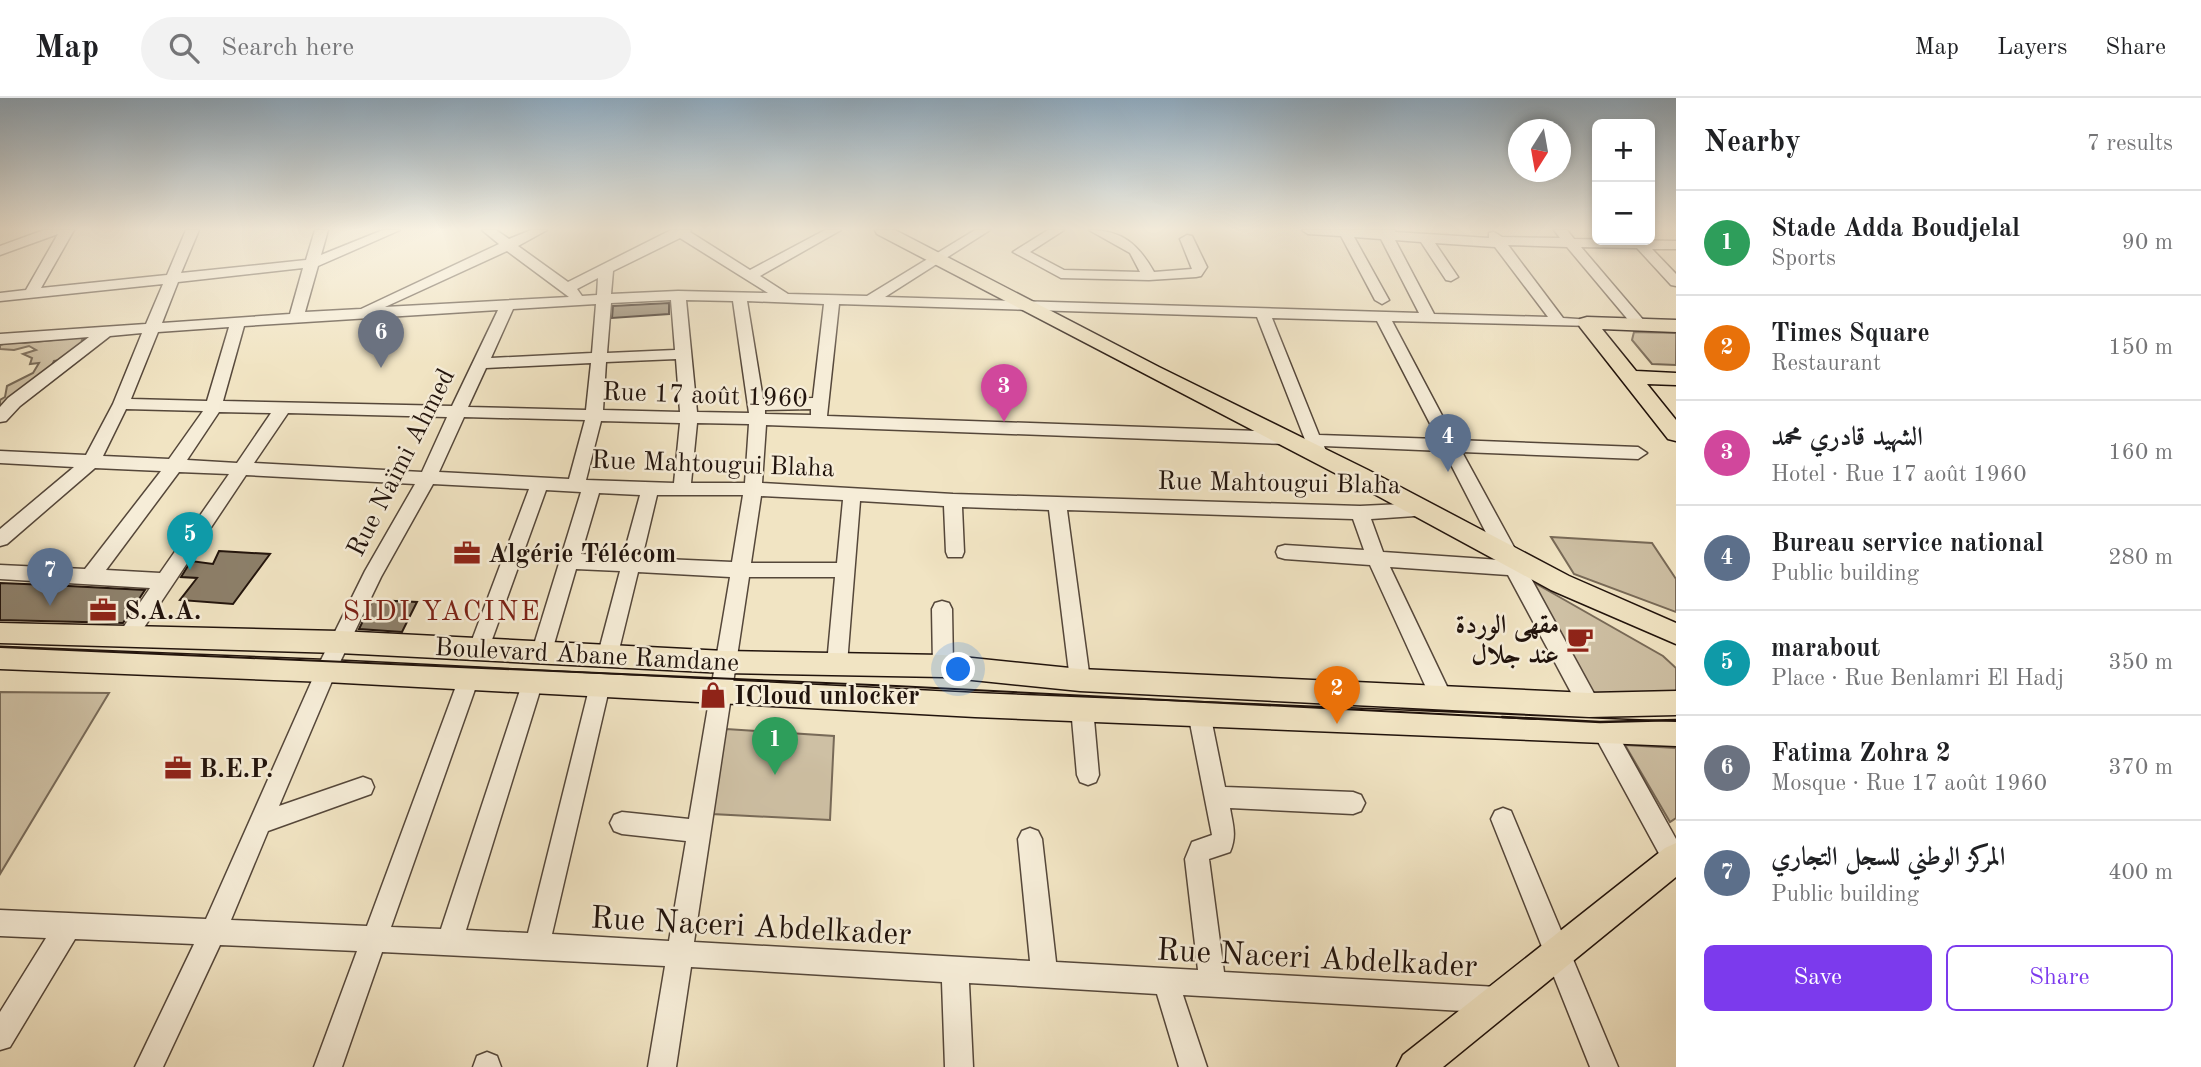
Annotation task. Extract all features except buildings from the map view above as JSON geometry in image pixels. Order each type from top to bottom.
[{"type":"main road","points":[[968,275],[1287,438],[1315,447],[1511,561],[1676,634]]},
{"type":"main road","points":[[1595,324],[1676,326]]},
{"type":"main road","points":[[1595,324],[1639,378],[1676,434]]},
{"type":"main road","points":[[1639,378],[1676,379]]},
{"type":"main road","points":[[1639,378],[1676,415]]},
{"type":"main road","points":[[1560,583],[1676,653]]},
{"type":"main road","name":"Boulevard Abane Ramdane","points":[[0,633],[339,642],[725,662],[943,666],[1080,680],[1442,699],[1589,705],[1676,703]]},
{"type":"main road","name":"Boulevard Abane Ramdane","points":[[0,658],[1676,734]]},
{"type":"main road","points":[[1415,1067],[1675,859]]},
{"type":"street","points":[[31,293],[41,275]]},
{"type":"street","points":[[0,539],[91,462],[121,404],[149,329],[174,275]]},
{"type":"street","points":[[0,297],[206,275]]},
{"type":"street","points":[[296,319],[310,275]]},
{"type":"street","points":[[359,313],[441,275]]},
{"type":"street","points":[[551,275],[583,300]]},
{"type":"street","points":[[568,288],[597,275]]},
{"type":"street","points":[[542,651],[569,561],[584,485],[594,416],[606,275]]},
{"type":"street","points":[[751,275],[782,296]]},
{"type":"street","points":[[871,300],[909,275]]},
{"type":"street","points":[[1113,275],[1161,275]]},
{"type":"street","points":[[1366,275],[1449,445],[1589,705]]},
{"type":"street","points":[[1408,275],[1428,317]]},
{"type":"street","points":[[1524,275],[1559,322]]},
{"type":"street","points":[[1598,275],[1640,325]]},
{"type":"street","points":[[0,339],[237,324],[359,313],[678,295],[1262,312],[1382,308],[1428,317],[1595,324]]},
{"type":"street","points":[[678,295],[688,418],[682,489]]},
{"type":"street","points":[[662,1067],[753,489],[757,412],[739,295]]},
{"type":"street","points":[[818,422],[832,299]]},
{"type":"street","name":"Rue Naïmi Ahmed","points":[[149,1067],[213,932],[339,642],[372,576],[428,477],[507,305]]},
{"type":"street","points":[[1262,312],[1315,447],[1449,445],[1638,453]]},
{"type":"street","points":[[92,576],[214,406],[237,324]]},
{"type":"street","points":[[0,417],[14,402],[105,332]]},
{"type":"street","points":[[480,363],[684,354]]},
{"type":"street","points":[[757,412],[820,403]]},
{"type":"street","name":"Rue 17 août 1960","points":[[121,404],[688,418],[757,412],[818,422],[1287,438]]},
{"type":"street","points":[[126,638],[283,408]]},
{"type":"street","name":"Rue Mahtougui Blaha","points":[[0,457],[650,489],[753,489],[953,500],[1360,513],[1424,510]]},
{"type":"street","points":[[479,648],[540,482]]},
{"type":"street","points":[[608,654],[650,489]]},
{"type":"street","points":[[837,664],[852,495]]},
{"type":"street","points":[[953,500],[955,552]]},
{"type":"street","points":[[1057,502],[1080,680]]},
{"type":"street","points":[[1360,513],[1376,556],[1442,699]]},
{"type":"street","points":[[1285,552],[1511,561]]},
{"type":"street","points":[[569,561],[739,570],[845,570]]},
{"type":"street","points":[[0,572],[166,581]]},
{"type":"street","points":[[942,608],[943,666]]},
{"type":"street","points":[[328,1067],[469,678]]},
{"type":"street","points":[[450,942],[533,681]]},
{"type":"street","points":[[537,946],[600,685]]},
{"type":"street","points":[[1082,709],[1088,775]]},
{"type":"street","points":[[1199,713],[1224,841],[1218,846],[1200,850],[1197,859],[1213,984]]},
{"type":"street","points":[[1604,731],[1675,859]]},
{"type":"street","points":[[261,823],[363,787]]},
{"type":"street","points":[[1217,797],[1353,803]]},
{"type":"street","points":[[1503,819],[1604,1067]]},
{"type":"street","points":[[622,823],[698,831]]},
{"type":"street","points":[[1030,839],[1044,975]]},
{"type":"street","name":"Rue Naceri Abdelkader","points":[[0,923],[537,946],[1499,1000]]},
{"type":"street","points":[[0,1037],[68,926]]},
{"type":"street","points":[[955,970],[958,1067]]},
{"type":"street","points":[[1166,982],[1193,1067]]},
{"type":"shaded area","points":[[1634,332],[1676,333],[1676,365],[1652,364],[1632,340]]},
{"type":"shaded area","points":[[83,337],[82,340],[88,339],[75,352],[69,352],[67,359],[54,361],[52,365],[55,369],[0,408],[0,400],[5,397],[7,386],[33,373],[39,363],[30,364],[32,358],[23,354],[36,350],[29,346],[14,350],[0,349],[0,345]]},
{"type":"shaded area","points":[[1551,537],[1652,543],[1676,579],[1676,612],[1574,574]]},
{"type":"shaded area","points":[[1533,582],[1663,656],[1676,668],[1676,700],[1598,702]]},
{"type":"shaded area","points":[[0,692],[109,693],[0,874]]},
{"type":"shaded area","points":[[726,729],[834,736],[830,820],[712,814]]},
{"type":"shaded area","points":[[1625,745],[1676,748],[1676,818],[1670,822]]},
{"type":"tram line","points":[[0,647],[896,686],[1536,719]]},
{"type":"tram line","points":[[1502,717],[1600,722],[1676,720]]},
{"type":"place","name":"Fatima Zohra 2","points":[[381,368]]},
{"type":"place","name":"الشهيد قادري محمد","points":[[1004,422]]},
{"type":"place","name":"Bureau service national","points":[[1448,472]]},
{"type":"place","name":"Algérie Télécom","points":[[467,553]]},
{"type":"place","name":"marabout","points":[[190,570]]},
{"type":"place","name":"المركز الوطني للسجل التجاري","points":[[50,606]]},
{"type":"place","name":"S.A.A.","points":[[103,610]]},
{"type":"place","name":"مقهى الوردة عند جلال","points":[[1580,639]]},
{"type":"place","name":"ICloud unlocker","points":[[713,695]]},
{"type":"place","name":"Times Square","points":[[1337,724]]},
{"type":"place","name":"B.E.P.","points":[[178,768]]},
{"type":"place","name":"Stade Adda Boudjelal","points":[[775,775]]},
{"type":"district","name":"SIDI YACINE","points":[[442,610]]}]
